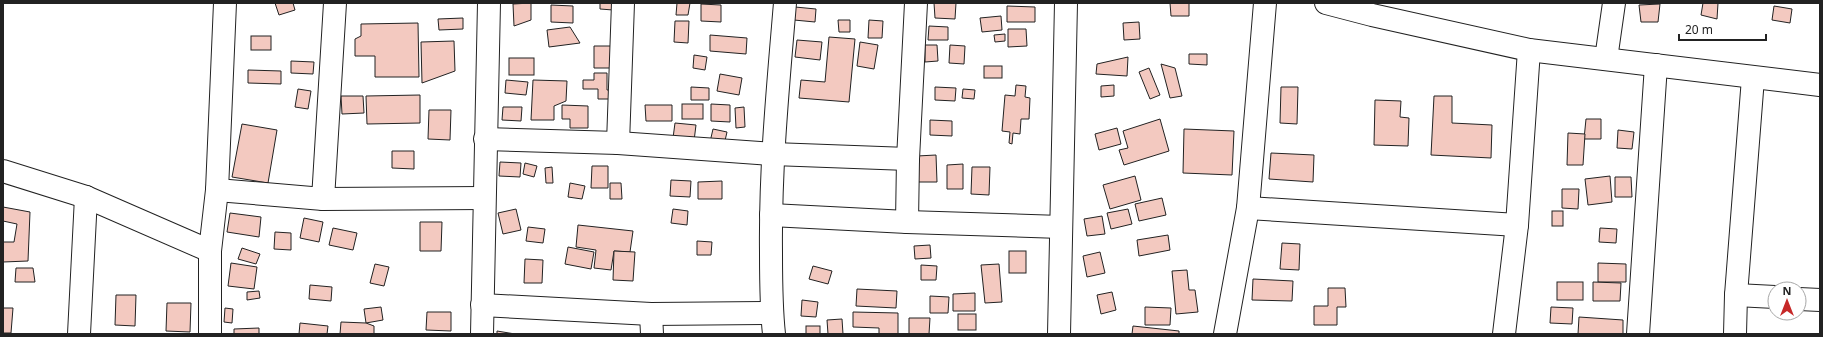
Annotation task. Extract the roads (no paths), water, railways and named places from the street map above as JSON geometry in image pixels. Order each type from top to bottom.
[{"type":"street","points":[[210,334],[210,251],[217,190],[226,3]]},
{"type":"street","points":[[323,199],[335,3]]},
{"type":"street","points":[[482,334],[489,3]]},
{"type":"street","points":[[618,143],[623,3]]},
{"type":"street","points":[[482,305],[652,324],[773,324],[770,215],[773,154],[785,3]]},
{"type":"street","points":[[907,222],[908,159],[916,3]]},
{"type":"street","points":[[1059,334],[1066,3]]},
{"type":"street","points":[[1225,334],[1248,208],[1265,3]]},
{"type":"street","points":[[1326,3],[1372,9],[1529,50],[1820,85]]},
{"type":"street","points":[[1606,59],[1614,3]]},
{"type":"street","points":[[1504,334],[1517,225],[1529,50]]},
{"type":"street","points":[[1638,334],[1656,65]]},
{"type":"street","points":[[1735,334],[1736,295],[1753,78]]},
{"type":"street","points":[[486,139],[618,143],[773,154],[908,159]]},
{"type":"street","points":[[3,171],[86,197],[210,251]]},
{"type":"street","points":[[217,190],[323,199],[484,198]]},
{"type":"street","points":[[79,334],[86,197]]},
{"type":"street","points":[[1248,208],[1517,225]]},
{"type":"street","points":[[770,215],[907,222],[1061,227]]},
{"type":"street","points":[[1736,295],[1767,297]]},
{"type":"street","points":[[1807,299],[1820,300]]}]
